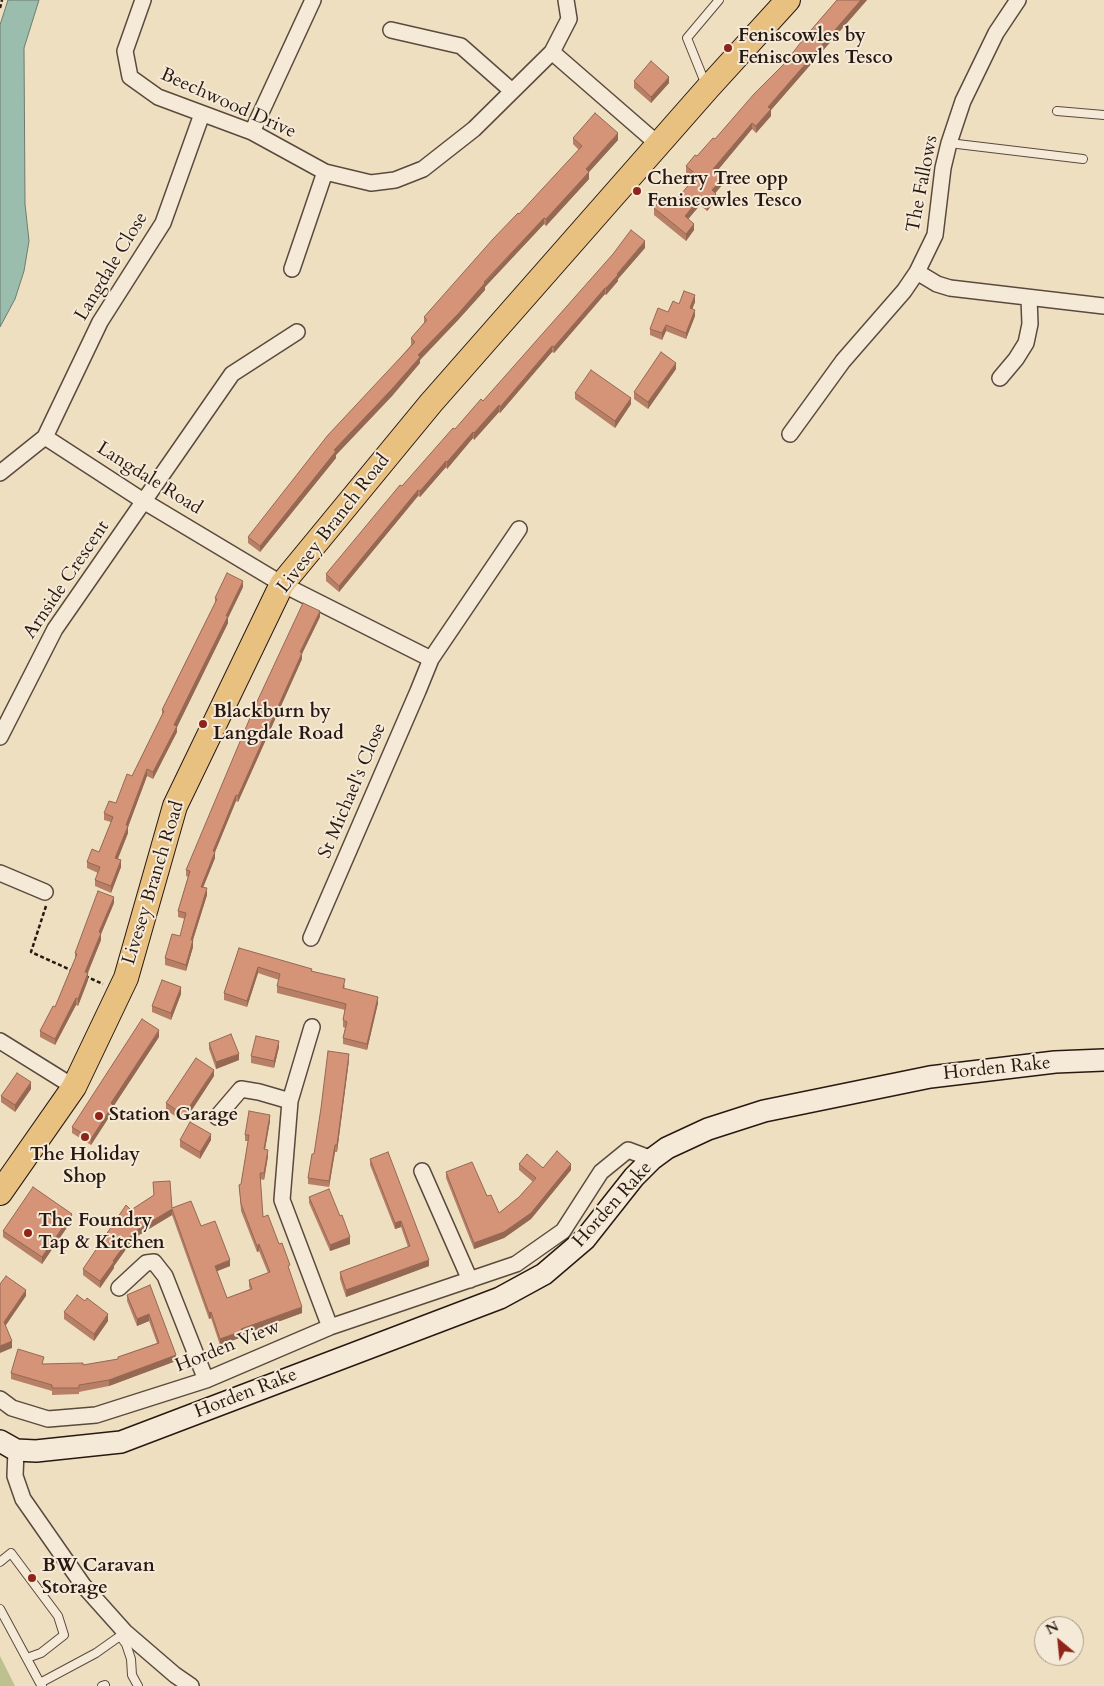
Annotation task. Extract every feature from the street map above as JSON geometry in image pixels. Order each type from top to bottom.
[{"type":"main road","name":"Livesey Branch Road","points":[[0,1193],[74,1086],[126,978],[175,806],[282,584],[431,403],[707,88],[788,0]]},
{"type":"street","name":"Beechwood Drive","points":[[144,0],[125,51],[130,77],[158,96],[252,132],[325,172],[372,183],[395,180],[423,169],[474,129],[552,52],[569,19],[566,0]]},
{"type":"street","points":[[252,132],[313,0]]},
{"type":"street","name":"The Fallows","points":[[790,434],[843,361],[904,291],[917,272],[935,235],[943,168],[963,101],[996,33],[1018,0]]},
{"type":"street","points":[[391,30],[461,46],[512,91]]},
{"type":"street","points":[[552,52],[659,145]]},
{"type":"street","name":"Langdale Close","points":[[45,437],[100,322],[163,223],[202,114]]},
{"type":"street","points":[[292,270],[325,172]]},
{"type":"street","points":[[917,272],[930,281],[950,288],[1104,306]]},
{"type":"street","points":[[1000,378],[1016,359],[1026,343],[1030,324],[1029,298]]},
{"type":"street","name":"Arnside Crescent","points":[[0,737],[55,630],[232,374],[297,332]]},
{"type":"street","points":[[0,473],[45,437]]},
{"type":"street","name":"Langdale Road","points":[[45,437],[145,502],[282,584]]},
{"type":"street","name":"St Michael's Close","points":[[311,938],[418,691],[430,659],[519,529]]},
{"type":"street","points":[[282,584],[430,659]]},
{"type":"street","points":[[0,873],[45,892]]},
{"type":"street","points":[[312,1026],[290,1101],[282,1200],[330,1327]]},
{"type":"street","points":[[0,1041],[74,1086]]},
{"type":"street","name":"Horden Rake","points":[[8,1445],[55,1450],[121,1442],[500,1298],[544,1274],[585,1239],[634,1177],[652,1159],[667,1148],[708,1129],[764,1111],[930,1077],[1055,1062],[1104,1060]]},
{"type":"street","points":[[217,1117],[241,1089],[290,1101]]},
{"type":"street","name":"Horden View","points":[[0,1399],[12,1408],[48,1419],[96,1415],[206,1380],[330,1327],[516,1264],[563,1230],[601,1172],[628,1150],[652,1159]]},
{"type":"street","points":[[422,1171],[470,1280]]},
{"type":"street","points":[[119,1288],[146,1263],[154,1262],[165,1276],[206,1380]]},
{"type":"street","points":[[8,1445],[15,1476],[23,1499],[83,1585],[122,1634],[191,1686]]},
{"type":"lane","points":[[707,88],[687,38],[719,0]]},
{"type":"lane","points":[[1057,111],[1104,115]]},
{"type":"lane","points":[[949,143],[1083,159]]},
{"type":"lane","points":[[0,1562],[11,1553],[58,1616],[64,1635],[41,1653],[27,1658]]},
{"type":"lane","points":[[0,1610],[41,1684],[96,1653],[122,1634],[131,1659],[132,1675],[138,1686]]},
{"type":"path","points":[[0,8],[2,0]]},
{"type":"path","points":[[45,892],[50,894],[31,952],[74,971]]},
{"type":"path","points":[[82,975],[108,986]]},
{"type":"green space","points":[[0,1656],[15,1686],[0,1686]]},
{"type":"shaded area","points":[[8,0],[39,0],[24,48],[25,204],[29,241],[24,271],[15,299],[0,327],[0,25]]},
{"type":"building","points":[[837,0],[861,0],[768,107],[771,109],[756,126],[752,123],[713,169],[723,178],[712,190],[716,194],[707,205],[700,198],[685,216],[694,224],[686,234],[654,208],[663,197],[672,205],[697,175],[686,166],[713,138],[715,139],[754,94],[784,64]]},
{"type":"building","points":[[651,61],[669,77],[651,97],[634,81]]},
{"type":"building","points":[[595,113],[618,133],[586,169],[589,172],[484,282],[458,314],[418,355],[420,357],[392,389],[334,450],[336,451],[260,546],[248,537],[328,435],[415,342],[411,338],[427,320],[424,317],[493,239],[582,146],[573,138]]},
{"type":"building","points":[[631,230],[645,241],[618,275],[554,347],[552,346],[500,407],[499,405],[420,491],[418,490],[339,586],[326,574],[400,485],[402,486],[481,399],[483,401],[613,254]]},
{"type":"building","points":[[684,291],[695,295],[690,308],[695,310],[686,333],[666,325],[662,333],[650,329],[658,308],[668,312],[673,301],[679,304]]},
{"type":"building","points":[[661,352],[676,363],[648,402],[634,392]]},
{"type":"building","points":[[591,370],[631,398],[615,421],[575,393]]},
{"type":"building","points":[[227,573],[243,581],[226,616],[228,616],[174,725],[177,726],[153,772],[147,769],[115,858],[121,860],[111,886],[95,880],[100,867],[87,862],[92,849],[99,852],[113,817],[104,813],[109,801],[116,803],[127,774],[132,776],[164,711],[162,710],[217,599],[215,598]]},
{"type":"building","points":[[303,603],[320,611],[300,652],[302,653],[238,796],[236,795],[213,851],[215,852],[201,887],[207,888],[191,940],[193,940],[186,965],[165,958],[172,934],[180,936],[186,913],[178,911],[190,871],[186,870],[255,706]]},
{"type":"building","points":[[98,891],[114,897],[99,932],[101,933],[85,972],[88,973],[78,999],[76,998],[55,1039],[40,1031],[53,1006],[55,1007],[77,954],[75,953]]},
{"type":"building","points":[[239,948],[312,969],[311,971],[345,979],[343,988],[378,997],[367,1044],[343,1038],[347,1022],[343,1020],[346,1004],[277,986],[280,974],[258,967],[247,1001],[224,993]]},
{"type":"building","points":[[162,980],[181,987],[171,1013],[152,1006]]},
{"type":"building","points":[[142,1019],[159,1030],[111,1103],[113,1105],[91,1139],[72,1127]]},
{"type":"building","points":[[231,1034],[239,1054],[216,1062],[209,1043]]},
{"type":"building","points":[[256,1036],[279,1041],[274,1061],[251,1056]]},
{"type":"building","points":[[328,1051],[349,1054],[337,1145],[335,1145],[329,1181],[308,1178],[312,1154],[314,1154]]},
{"type":"building","points":[[196,1058],[214,1070],[184,1115],[166,1103]]},
{"type":"building","points":[[17,1073],[31,1082],[15,1105],[1,1096]]},
{"type":"building","points":[[249,1111],[270,1115],[264,1149],[268,1150],[264,1173],[260,1173],[263,1217],[268,1215],[279,1244],[282,1243],[302,1307],[241,1329],[242,1331],[220,1339],[172,1209],[134,1232],[100,1281],[83,1269],[126,1205],[131,1210],[154,1195],[153,1182],[170,1181],[172,1208],[191,1201],[201,1226],[215,1221],[230,1260],[215,1266],[227,1298],[252,1289],[249,1280],[270,1272],[259,1244],[257,1246],[241,1204],[239,1185],[241,1184],[249,1135],[245,1135]]},
{"type":"building","points":[[190,1122],[211,1134],[200,1152],[180,1140]]},
{"type":"building","points":[[557,1151],[571,1164],[531,1213],[504,1232],[474,1243],[446,1172],[472,1162],[487,1196],[491,1195],[499,1213],[519,1197],[536,1178],[519,1164],[527,1154],[543,1168]]},
{"type":"building","points":[[388,1152],[429,1260],[346,1290],[340,1272],[410,1246],[401,1221],[395,1223],[370,1159]]},
{"type":"building","points":[[33,1187],[72,1214],[42,1257],[3,1231]]},
{"type":"building","points":[[329,1189],[350,1237],[330,1245],[309,1197]]},
{"type":"building","points":[[6,1276],[26,1290],[4,1322],[12,1341],[0,1346],[0,1284]]},
{"type":"building","points":[[150,1285],[176,1355],[109,1380],[79,1385],[79,1388],[52,1388],[52,1385],[11,1373],[18,1349],[44,1357],[42,1364],[83,1363],[83,1365],[118,1359],[118,1357],[159,1343],[149,1314],[137,1319],[127,1295]]},
{"type":"building","points":[[77,1295],[85,1301],[87,1298],[108,1314],[94,1334],[64,1312]]},
{"type":"place","name":"Feniscowles by Feniscowles Tesco","points":[[728,48]]},
{"type":"place","name":"Cherry Tree opp Feniscowles Tesco","points":[[637,191]]},
{"type":"place","name":"Blackburn by Langdale Road","points":[[203,724]]},
{"type":"place","name":"Station Garage","points":[[99,1116]]},
{"type":"place","name":"The Holiday Shop","points":[[85,1137]]},
{"type":"place","name":"The Foundry Tap & Kitchen","points":[[28,1233]]},
{"type":"place","name":"BW Caravan Storage","points":[[32,1578]]}]
